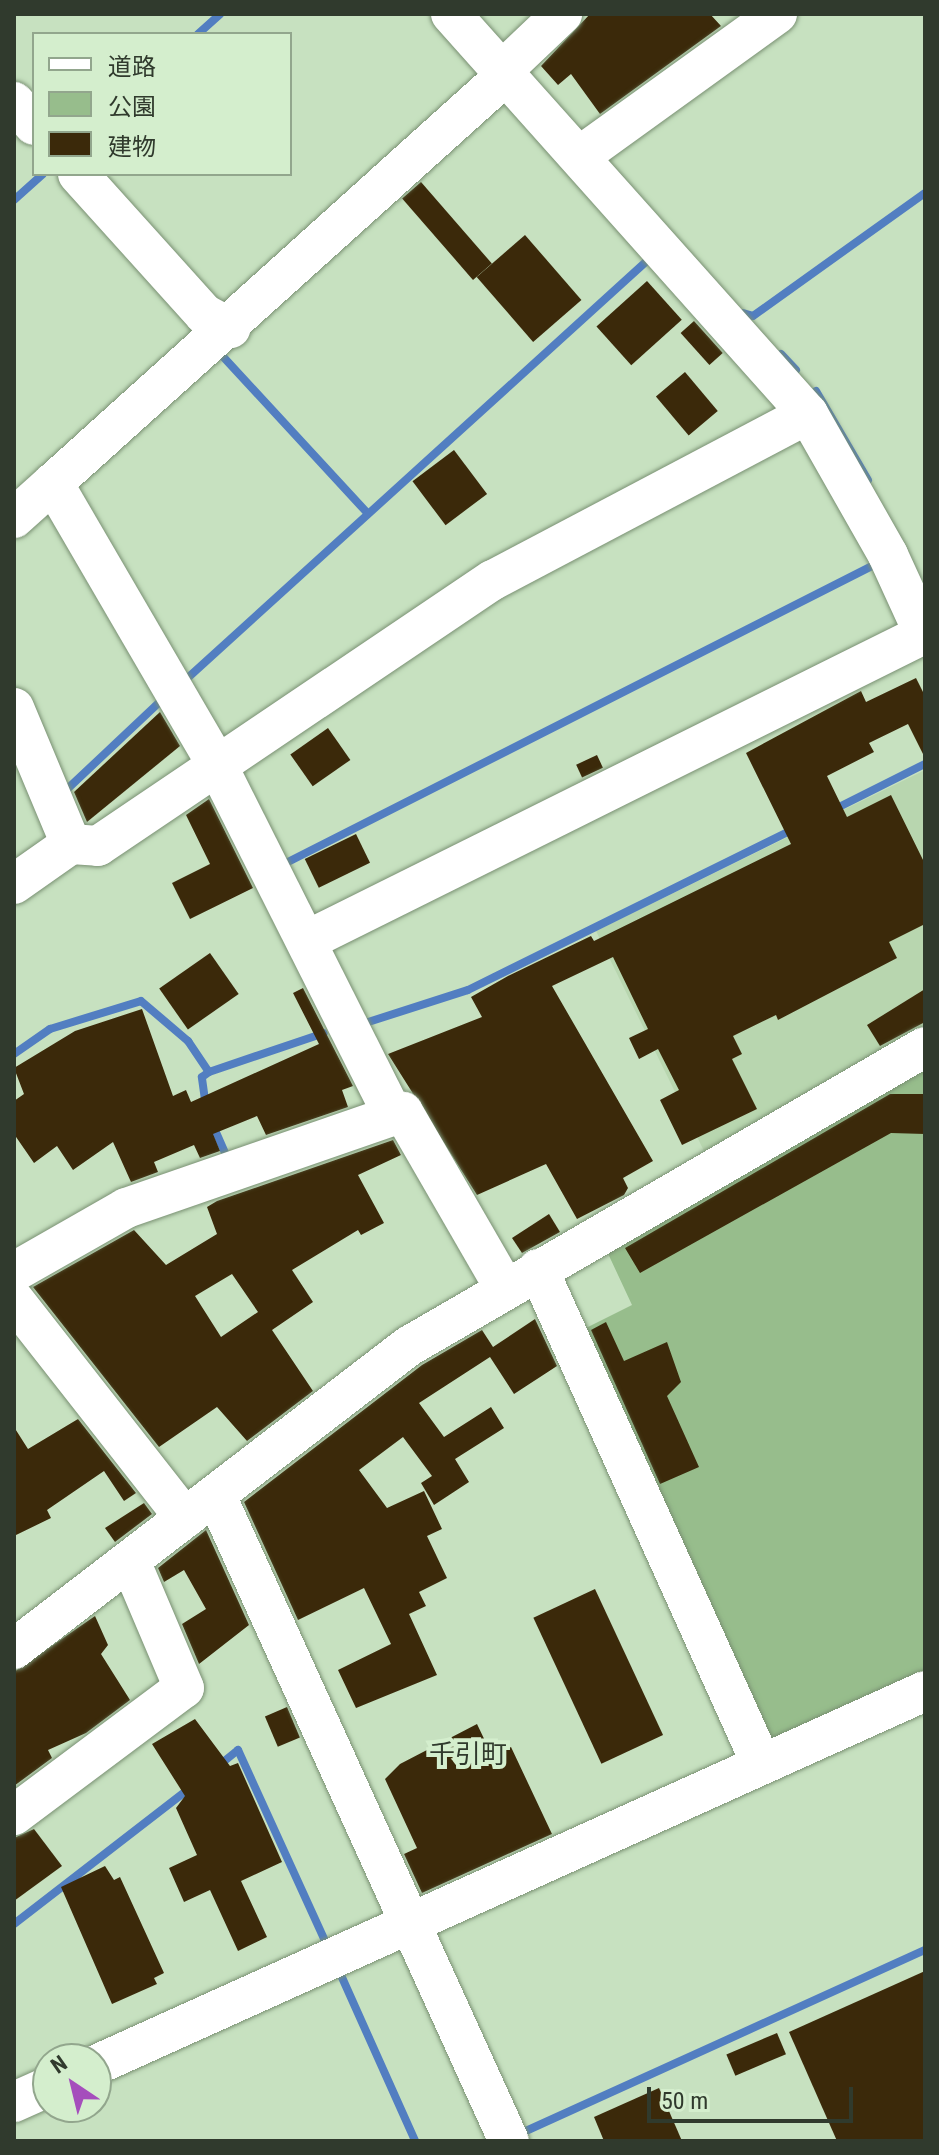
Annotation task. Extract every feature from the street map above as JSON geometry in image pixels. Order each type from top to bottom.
[{"type":"street","points":[[308,940],[925,635],[888,555],[808,414],[451,14]]},
{"type":"street","points":[[14,518],[215,335],[230,328],[504,73],[562,14]]},
{"type":"street","points":[[580,156],[777,14]]},
{"type":"street","points":[[14,102],[32,123]]},
{"type":"street","points":[[80,176],[204,314],[230,328]]},
{"type":"street","points":[[14,884],[71,844],[98,846],[216,763],[493,580],[808,414]]},
{"type":"street","points":[[53,483],[216,763],[308,940],[392,1113]]},
{"type":"street","points":[[14,708],[71,844]]},
{"type":"street","points":[[14,1649],[409,1346],[925,1047]]},
{"type":"street","points":[[14,1272],[126,1208],[172,1197],[392,1113],[403,1112],[521,1279],[761,1763]]},
{"type":"street","points":[[14,1300],[201,1508],[411,1923],[509,2141]]},
{"type":"street","points":[[14,1815],[184,1688],[130,1561]]},
{"type":"street","points":[[112,2058],[925,1691]]},
{"type":"shaded area","points":[[925,770],[925,1028],[705,1153],[596,931]]},
{"type":"green space","points":[[925,1060],[925,1676],[772,1746],[576,1333],[632,1305],[604,1245]]},
{"type":"building","points":[[590,14],[710,14],[721,26],[600,114],[571,74],[558,85],[541,66]]},
{"type":"building","points":[[421,182],[492,264],[473,280],[402,198]]},
{"type":"building","points":[[525,235],[581,300],[533,342],[477,277]]},
{"type":"building","points":[[647,281],[682,320],[631,365],[596,327]]},
{"type":"building","points":[[694,321],[723,353],[709,365],[681,333]]},
{"type":"building","points":[[685,372],[718,411],[689,435],[656,396]]},
{"type":"building","points":[[454,450],[487,494],[446,525],[412,481]]},
{"type":"building","points":[[916,678],[925,696],[925,758],[908,724],[869,743],[874,752],[827,776],[847,817],[891,795],[925,864],[925,924],[889,942],[897,958],[778,1020],[776,1015],[733,1036],[742,1054],[732,1059],[757,1109],[682,1145],[660,1100],[679,1090],[658,1049],[639,1059],[629,1038],[648,1029],[613,957],[552,986],[653,1161],[623,1178],[628,1188],[624,1195],[577,1219],[546,1164],[477,1195],[388,1054],[482,1017],[471,997],[508,976],[591,936],[594,941],[791,844],[746,753],[861,691],[866,702]]},
{"type":"building","points":[[160,712],[180,746],[87,822],[74,792]]},
{"type":"building","points":[[328,728],[350,760],[313,786],[290,754]]},
{"type":"building","points":[[597,755],[603,768],[582,777],[576,765]]},
{"type":"building","points":[[209,799],[253,888],[190,919],[172,883],[210,864],[186,815]]},
{"type":"building","points":[[356,834],[370,863],[319,888],[305,859]]},
{"type":"building","points":[[210,953],[239,994],[188,1030],[159,989]]},
{"type":"building","points":[[303,988],[353,1086],[342,1090],[348,1107],[266,1135],[257,1116],[213,1134],[220,1151],[200,1158],[194,1145],[154,1162],[158,1172],[131,1182],[113,1142],[73,1170],[57,1146],[34,1163],[14,1134],[14,1101],[24,1094],[14,1068],[75,1031],[142,1009],[173,1096],[186,1090],[191,1102],[319,1044],[293,993]]},
{"type":"building","points":[[925,989],[925,1022],[880,1046],[867,1025]]},
{"type":"building","points":[[890,1094],[925,1094],[925,1134],[891,1133],[640,1273],[625,1248]]},
{"type":"building","points":[[393,1140],[401,1155],[358,1175],[384,1223],[361,1235],[358,1230],[292,1270],[313,1302],[272,1330],[313,1391],[247,1441],[217,1407],[159,1447],[33,1287],[134,1230],[166,1265],[217,1234],[207,1207]],"holes":[[[232,1274],[258,1312],[221,1337],[195,1296]]]},
{"type":"building","points":[[549,1214],[560,1232],[522,1253],[512,1238]]},
{"type":"building","points":[[535,1319],[557,1366],[514,1394],[490,1357],[419,1403],[444,1437],[491,1407],[504,1428],[455,1459],[469,1482],[434,1505],[421,1483],[432,1476],[403,1437],[359,1470],[387,1508],[424,1491],[442,1529],[427,1536],[447,1578],[419,1592],[426,1606],[409,1614],[437,1675],[356,1708],[338,1670],[391,1644],[364,1588],[298,1620],[244,1502],[422,1365],[482,1330],[493,1347]]},
{"type":"building","points":[[606,1322],[624,1361],[667,1342],[681,1382],[667,1396],[699,1467],[660,1484],[591,1330]]},
{"type":"building","points":[[78,1419],[136,1493],[124,1501],[104,1471],[47,1510],[51,1518],[14,1536],[14,1427],[28,1449]]},
{"type":"building","points":[[144,1503],[152,1514],[115,1542],[105,1528]]},
{"type":"building","points":[[206,1530],[249,1625],[199,1664],[182,1624],[206,1609],[184,1570],[164,1582],[158,1568]]},
{"type":"building","points":[[595,1589],[663,1735],[601,1764],[533,1618]]},
{"type":"building","points":[[95,1616],[108,1645],[101,1654],[130,1700],[86,1733],[48,1750],[52,1758],[14,1786],[14,1672]]},
{"type":"building","points":[[287,1707],[300,1737],[278,1747],[265,1716]]},
{"type":"building","points":[[195,1719],[230,1766],[238,1763],[282,1862],[241,1881],[267,1937],[238,1951],[210,1890],[184,1902],[169,1868],[197,1855],[176,1808],[185,1796],[152,1744]]},
{"type":"building","points":[[477,1724],[488,1747],[498,1742],[503,1751],[511,1747],[552,1834],[422,1893],[404,1854],[417,1848],[385,1779],[400,1764]]},
{"type":"building","points":[[34,1829],[62,1866],[14,1901],[14,1838]]},
{"type":"building","points":[[105,1866],[114,1880],[120,1877],[164,1973],[154,1978],[157,1984],[112,2004],[61,1887]]},
{"type":"building","points":[[925,1971],[925,2141],[837,2141],[789,2032]]},
{"type":"building","points":[[777,2033],[786,2054],[735,2076],[726,2054]]},
{"type":"building","points":[[659,2088],[682,2141],[604,2141],[594,2117]]},
{"type":"waterway","points":[[200,32],[220,14]]},
{"type":"waterway","points":[[14,200],[41,176]]},
{"type":"waterway","points":[[743,313],[753,316],[925,193]]},
{"type":"waterway","points":[[181,684],[648,260]]},
{"type":"waterway","points":[[216,349],[368,514]]},
{"type":"waterway","points":[[781,354],[796,370]]},
{"type":"waterway","points":[[816,391],[868,480]]},
{"type":"waterway","points":[[280,866],[878,563]]},
{"type":"waterway","points":[[62,794],[166,696]]},
{"type":"waterway","points":[[835,809],[925,764]]},
{"type":"waterway","points":[[359,1025],[468,990],[794,829]]},
{"type":"waterway","points":[[14,1054],[50,1029],[141,1001],[188,1041],[209,1072],[324,1033]]},
{"type":"waterway","points":[[206,1107],[202,1077],[209,1072]]},
{"type":"waterway","points":[[212,1123],[229,1162]]},
{"type":"waterway","points":[[217,1767],[238,1750],[326,1943]]},
{"type":"waterway","points":[[14,1924],[191,1787]]},
{"type":"waterway","points":[[517,2135],[925,1950]]},
{"type":"waterway","points":[[340,1973],[415,2141]]},
{"type":"district","name":"千引町","points":[[468,1755]]}]
